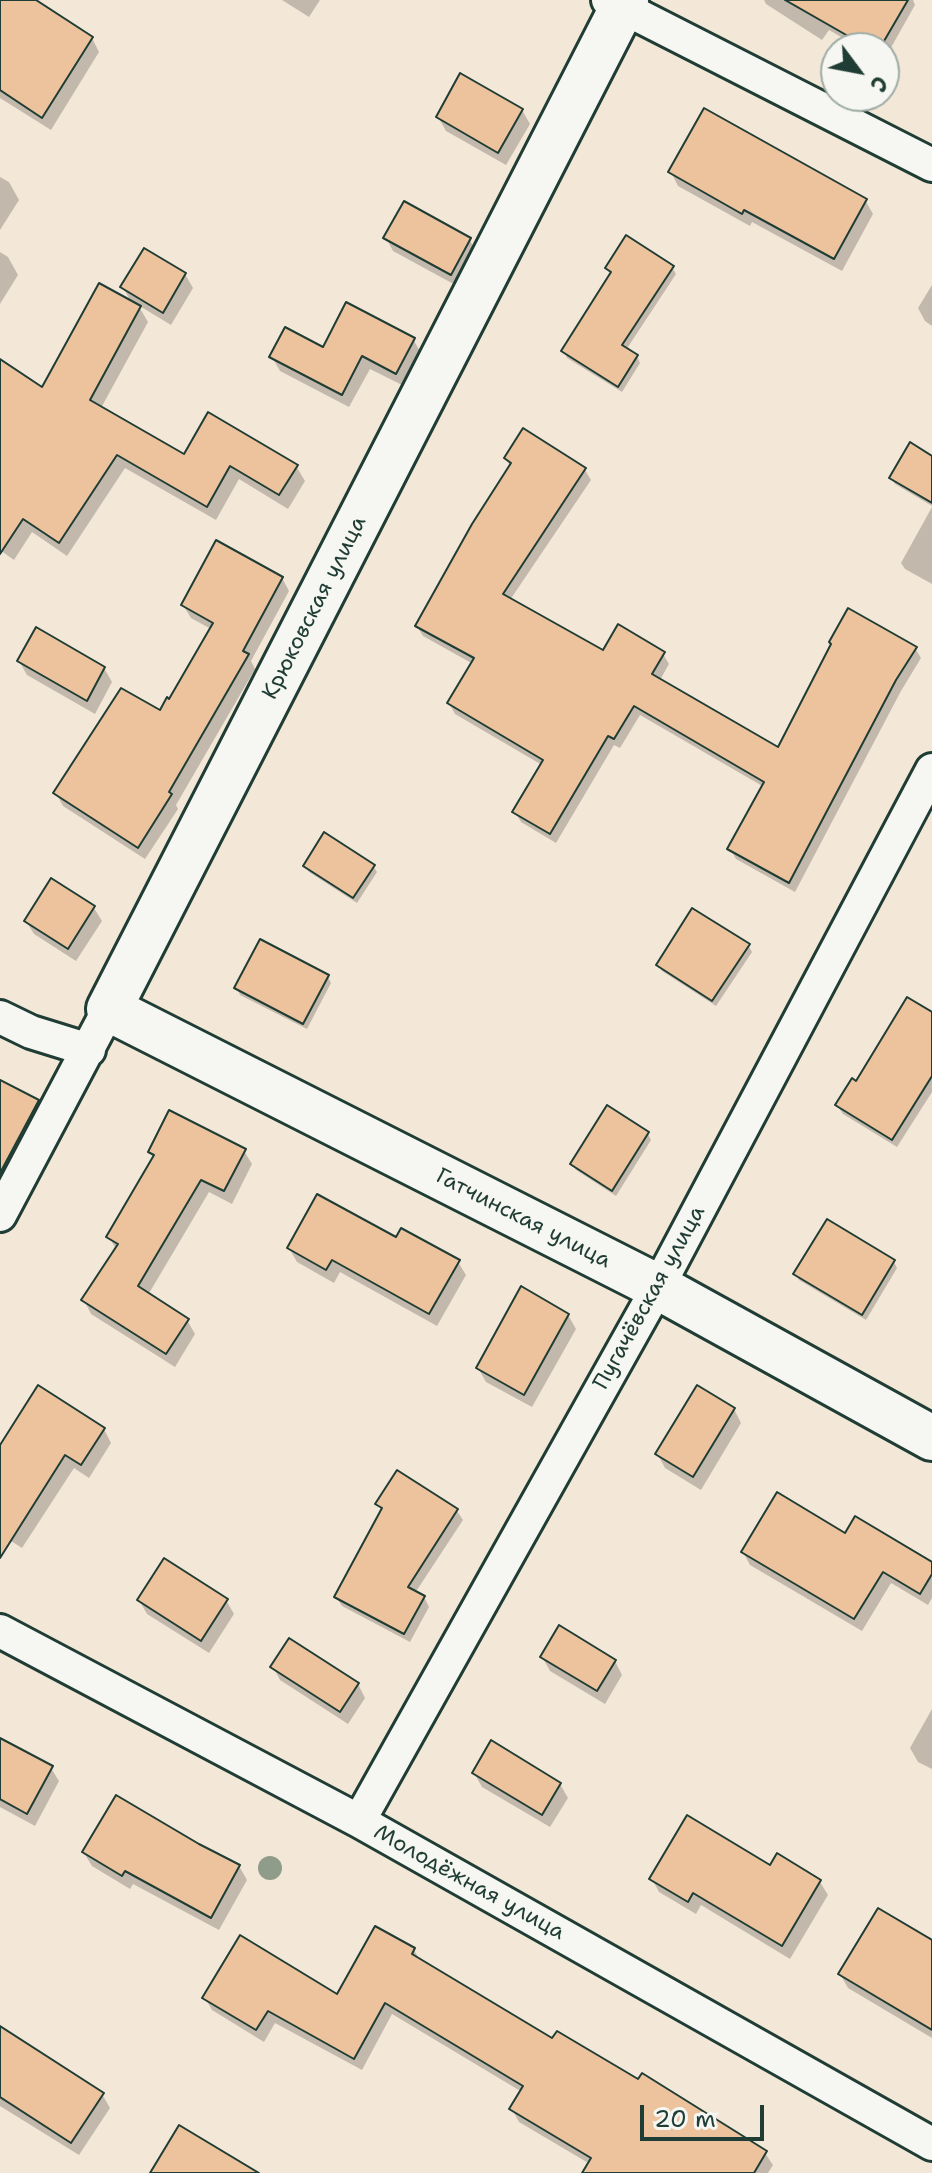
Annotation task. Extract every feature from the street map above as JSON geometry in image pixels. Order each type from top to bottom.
[{"type":"street","points":[[619,2],[932,165]]},
{"type":"street","name":"Крюковская улица","points":[[0,1215],[89,1050],[619,2]]},
{"type":"street","name":"Пугачёвская улица","points":[[359,1821],[658,1287],[932,770]]},
{"type":"street","name":"Гатчинская улица","points":[[109,1009],[658,1287],[932,1438]]},
{"type":"street","points":[[0,1017],[31,1032],[89,1050]]},
{"type":"street","name":"Молодёжная улица","points":[[0,1631],[359,1821],[932,2144]]},
{"type":"building","points":[[0,0],[36,0],[93,37],[42,118],[0,90]]},
{"type":"building","points":[[785,0],[908,0],[889,32],[841,32]]},
{"type":"building","points":[[460,73],[523,109],[498,153],[436,117]]},
{"type":"building","points":[[704,108],[867,199],[834,259],[744,210],[742,214],[668,172]]},
{"type":"building","points":[[404,201],[471,238],[451,275],[383,238]]},
{"type":"building","points":[[626,235],[674,266],[622,345],[638,355],[618,387],[561,351],[611,272],[605,268]]},
{"type":"building","points":[[144,248],[186,273],[163,313],[120,287]]},
{"type":"building","points":[[99,283],[141,306],[90,400],[184,454],[208,412],[298,465],[279,495],[230,466],[207,507],[117,455],[59,543],[23,519],[0,554],[0,359],[42,387]]},
{"type":"building","points":[[346,302],[415,338],[396,374],[362,356],[342,395],[269,357],[285,327],[323,347]]},
{"type":"building","points":[[523,428],[586,468],[503,594],[603,650],[618,624],[665,652],[652,674],[778,747],[848,608],[917,647],[896,680],[789,883],[727,849],[764,782],[634,706],[614,739],[608,736],[550,834],[512,812],[543,760],[447,703],[474,658],[415,626],[472,524],[511,463],[504,458]]},
{"type":"building","points":[[910,442],[932,456],[932,503],[889,478]]},
{"type":"building","points":[[216,540],[283,577],[243,651],[249,654],[169,792],[172,794],[138,848],[53,793],[121,688],[160,710],[167,697],[169,699],[213,623],[181,605]]},
{"type":"building","points":[[36,627],[105,667],[87,701],[17,661]]},
{"type":"building","points":[[324,832],[375,865],[353,898],[303,866]]},
{"type":"building","points":[[51,878],[95,906],[68,949],[24,921]]},
{"type":"building","points":[[692,908],[750,944],[712,1001],[656,965]]},
{"type":"building","points":[[260,939],[329,975],[303,1024],[234,988]]},
{"type":"building","points":[[907,997],[932,1012],[932,1076],[892,1140],[835,1105],[852,1078],[856,1081]]},
{"type":"building","points":[[0,1080],[39,1100],[0,1173]]},
{"type":"building","points":[[607,1105],[649,1132],[612,1191],[570,1164]]},
{"type":"building","points":[[169,1110],[246,1149],[224,1191],[201,1180],[138,1286],[189,1319],[166,1354],[81,1300],[118,1244],[106,1237],[154,1155],[148,1152]]},
{"type":"building","points":[[317,1194],[396,1237],[401,1228],[460,1260],[429,1314],[332,1260],[326,1270],[287,1248]]},
{"type":"building","points":[[827,1219],[895,1260],[862,1315],[793,1274]]},
{"type":"building","points":[[521,1286],[569,1314],[524,1395],[476,1368]]},
{"type":"building","points":[[38,1385],[105,1428],[81,1465],[65,1455],[0,1558],[0,1445]]},
{"type":"building","points":[[697,1385],[735,1408],[693,1477],[655,1454]]},
{"type":"building","points":[[397,1470],[458,1509],[408,1587],[425,1596],[404,1634],[334,1597],[382,1508],[375,1504]]},
{"type":"building","points":[[777,1492],[845,1533],[855,1516],[932,1562],[932,1574],[920,1594],[883,1572],[854,1619],[741,1552]]},
{"type":"building","points":[[164,1558],[228,1599],[201,1641],[137,1600]]},
{"type":"building","points":[[559,1625],[616,1660],[597,1691],[540,1657]]},
{"type":"building","points":[[289,1638],[359,1683],[340,1712],[270,1667]]},
{"type":"building","points":[[0,1738],[53,1766],[27,1814],[0,1799]]},
{"type":"building","points":[[491,1740],[561,1783],[542,1815],[472,1773]]},
{"type":"building","points":[[116,1795],[240,1865],[211,1918],[125,1871],[122,1876],[82,1852]]},
{"type":"building","points":[[687,1815],[770,1865],[777,1853],[821,1880],[782,1946],[693,1893],[688,1902],[649,1879]]},
{"type":"building","points":[[878,1908],[932,1940],[932,2030],[838,1974]]},
{"type":"building","points":[[375,1926],[415,1948],[412,1954],[552,2038],[557,2031],[638,2079],[642,2073],[767,2151],[754,2173],[582,2173],[591,2158],[509,2109],[523,2086],[385,2003],[354,2059],[268,2011],[256,2030],[202,1998],[240,1935],[337,1994]]},
{"type":"building","points":[[0,2026],[104,2093],[71,2143],[0,2097]]},
{"type":"building","points":[[179,2125],[259,2173],[150,2173]]}]
